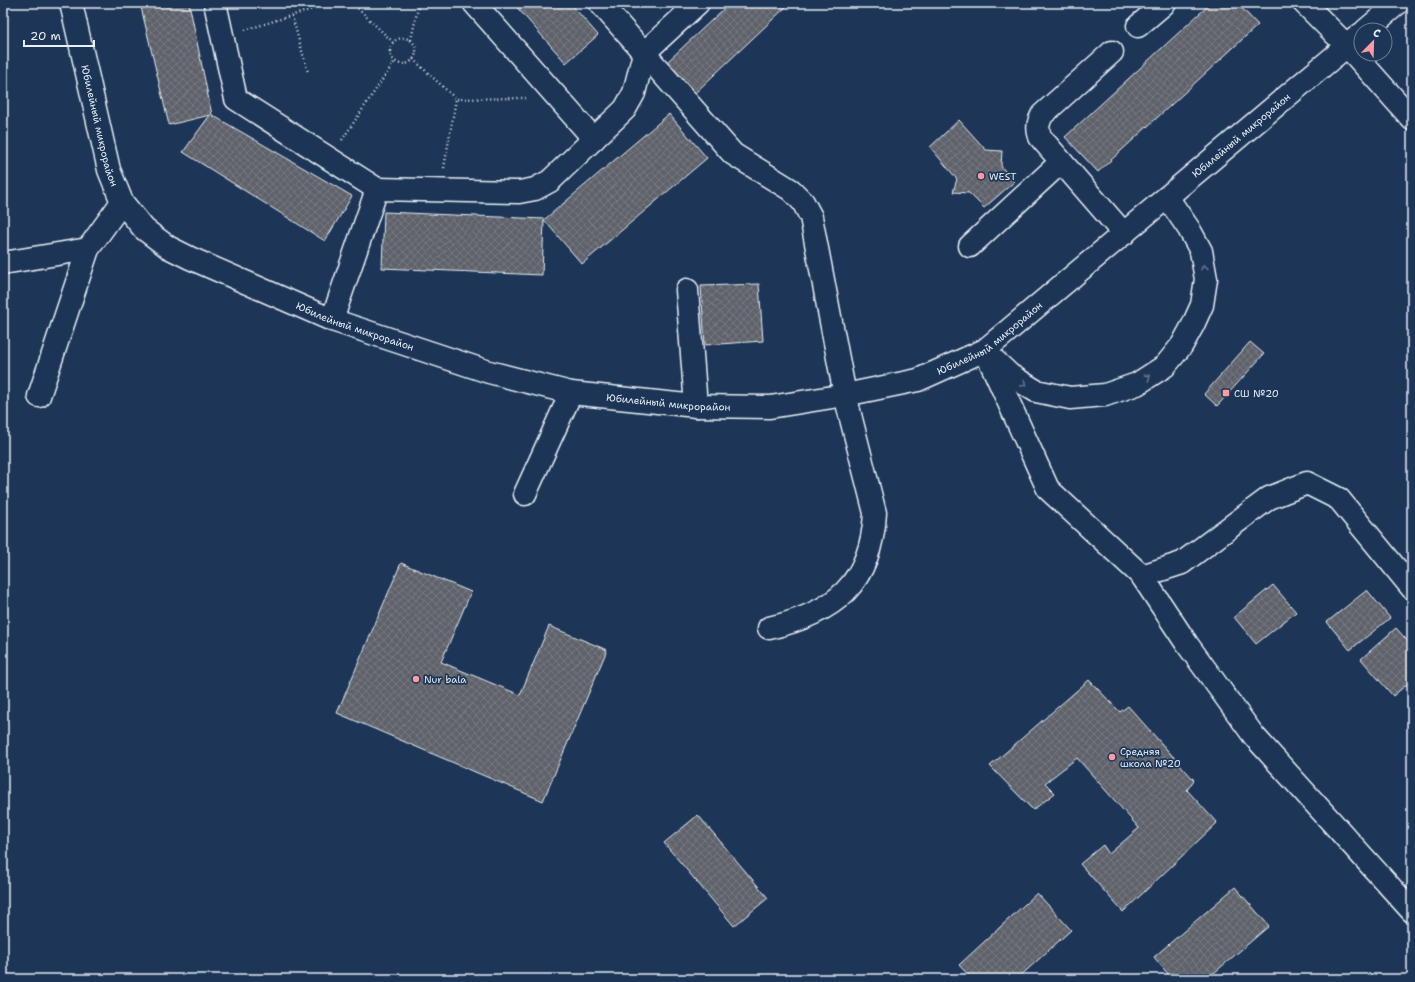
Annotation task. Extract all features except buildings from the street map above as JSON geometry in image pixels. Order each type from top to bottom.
[{"type":"street","name":"Юбилейный микрорайон","points":[[71,3],[108,170],[122,202],[144,229],[168,247],[332,320],[489,372],[571,393],[696,406],[770,407],[845,395],[918,380],[985,350],[1353,41]]},
{"type":"street","points":[[215,3],[236,99],[377,189],[501,192],[519,192],[535,189],[550,181],[594,139],[625,109],[634,93],[644,53],[698,3]]},
{"type":"street","points":[[474,3],[594,139]]},
{"type":"street","points":[[600,3],[733,154],[791,190],[803,202],[811,217],[845,395],[875,513],[874,533],[870,552],[863,568],[851,586],[835,601],[809,616],[792,623],[769,628]]},
{"type":"street","points":[[1138,26],[1164,3]]},
{"type":"street","points":[[1304,3],[1353,39]]},
{"type":"street","points":[[1375,22],[1398,3]]},
{"type":"street","points":[[1112,52],[1042,114],[1038,122],[1038,130],[1040,137],[1124,234]]},
{"type":"street","points":[[1370,62],[1412,119]]},
{"type":"street","points":[[970,246],[1061,162]]},
{"type":"street","points":[[332,320],[377,189]]},
{"type":"street","points":[[985,350],[1010,375],[1036,391],[1070,398],[1105,395],[1137,384],[1165,366],[1182,345],[1193,325],[1202,305],[1206,279],[1201,251],[1189,229],[1167,197]]},
{"type":"street","points":[[39,396],[88,249],[122,202]]},
{"type":"street","points":[[3,263],[88,249]]},
{"type":"street","points":[[687,290],[696,406]]},
{"type":"street","points":[[985,350],[1048,489],[1142,576],[1187,644],[1254,736],[1412,911]]},
{"type":"street","points":[[525,494],[571,393]]},
{"type":"street","points":[[1142,576],[1182,563],[1269,498],[1307,483],[1339,499],[1412,588]]},
{"type":"path","points":[[222,37],[332,3]]},
{"type":"path","points":[[352,3],[393,42]]},
{"type":"path","points":[[411,40],[419,3]]},
{"type":"path","points":[[292,16],[308,72]]},
{"type":"path","points":[[405,38],[411,40],[415,46],[416,53],[413,59],[408,63],[395,61],[391,55],[390,49],[393,42],[398,39],[405,38]]},
{"type":"path","points":[[413,59],[456,99],[558,98]]},
{"type":"path","points":[[330,158],[395,61]]},
{"type":"path","points":[[440,190],[456,99]]},
{"type":"place","name":"WEST","points":[[981,176]]},
{"type":"place","name":"СШ №20","points":[[1226,393]]},
{"type":"place","name":"Nur bala","points":[[416,679]]},
{"type":"place","name":"Средняя школа №20","points":[[1112,757]]}]
